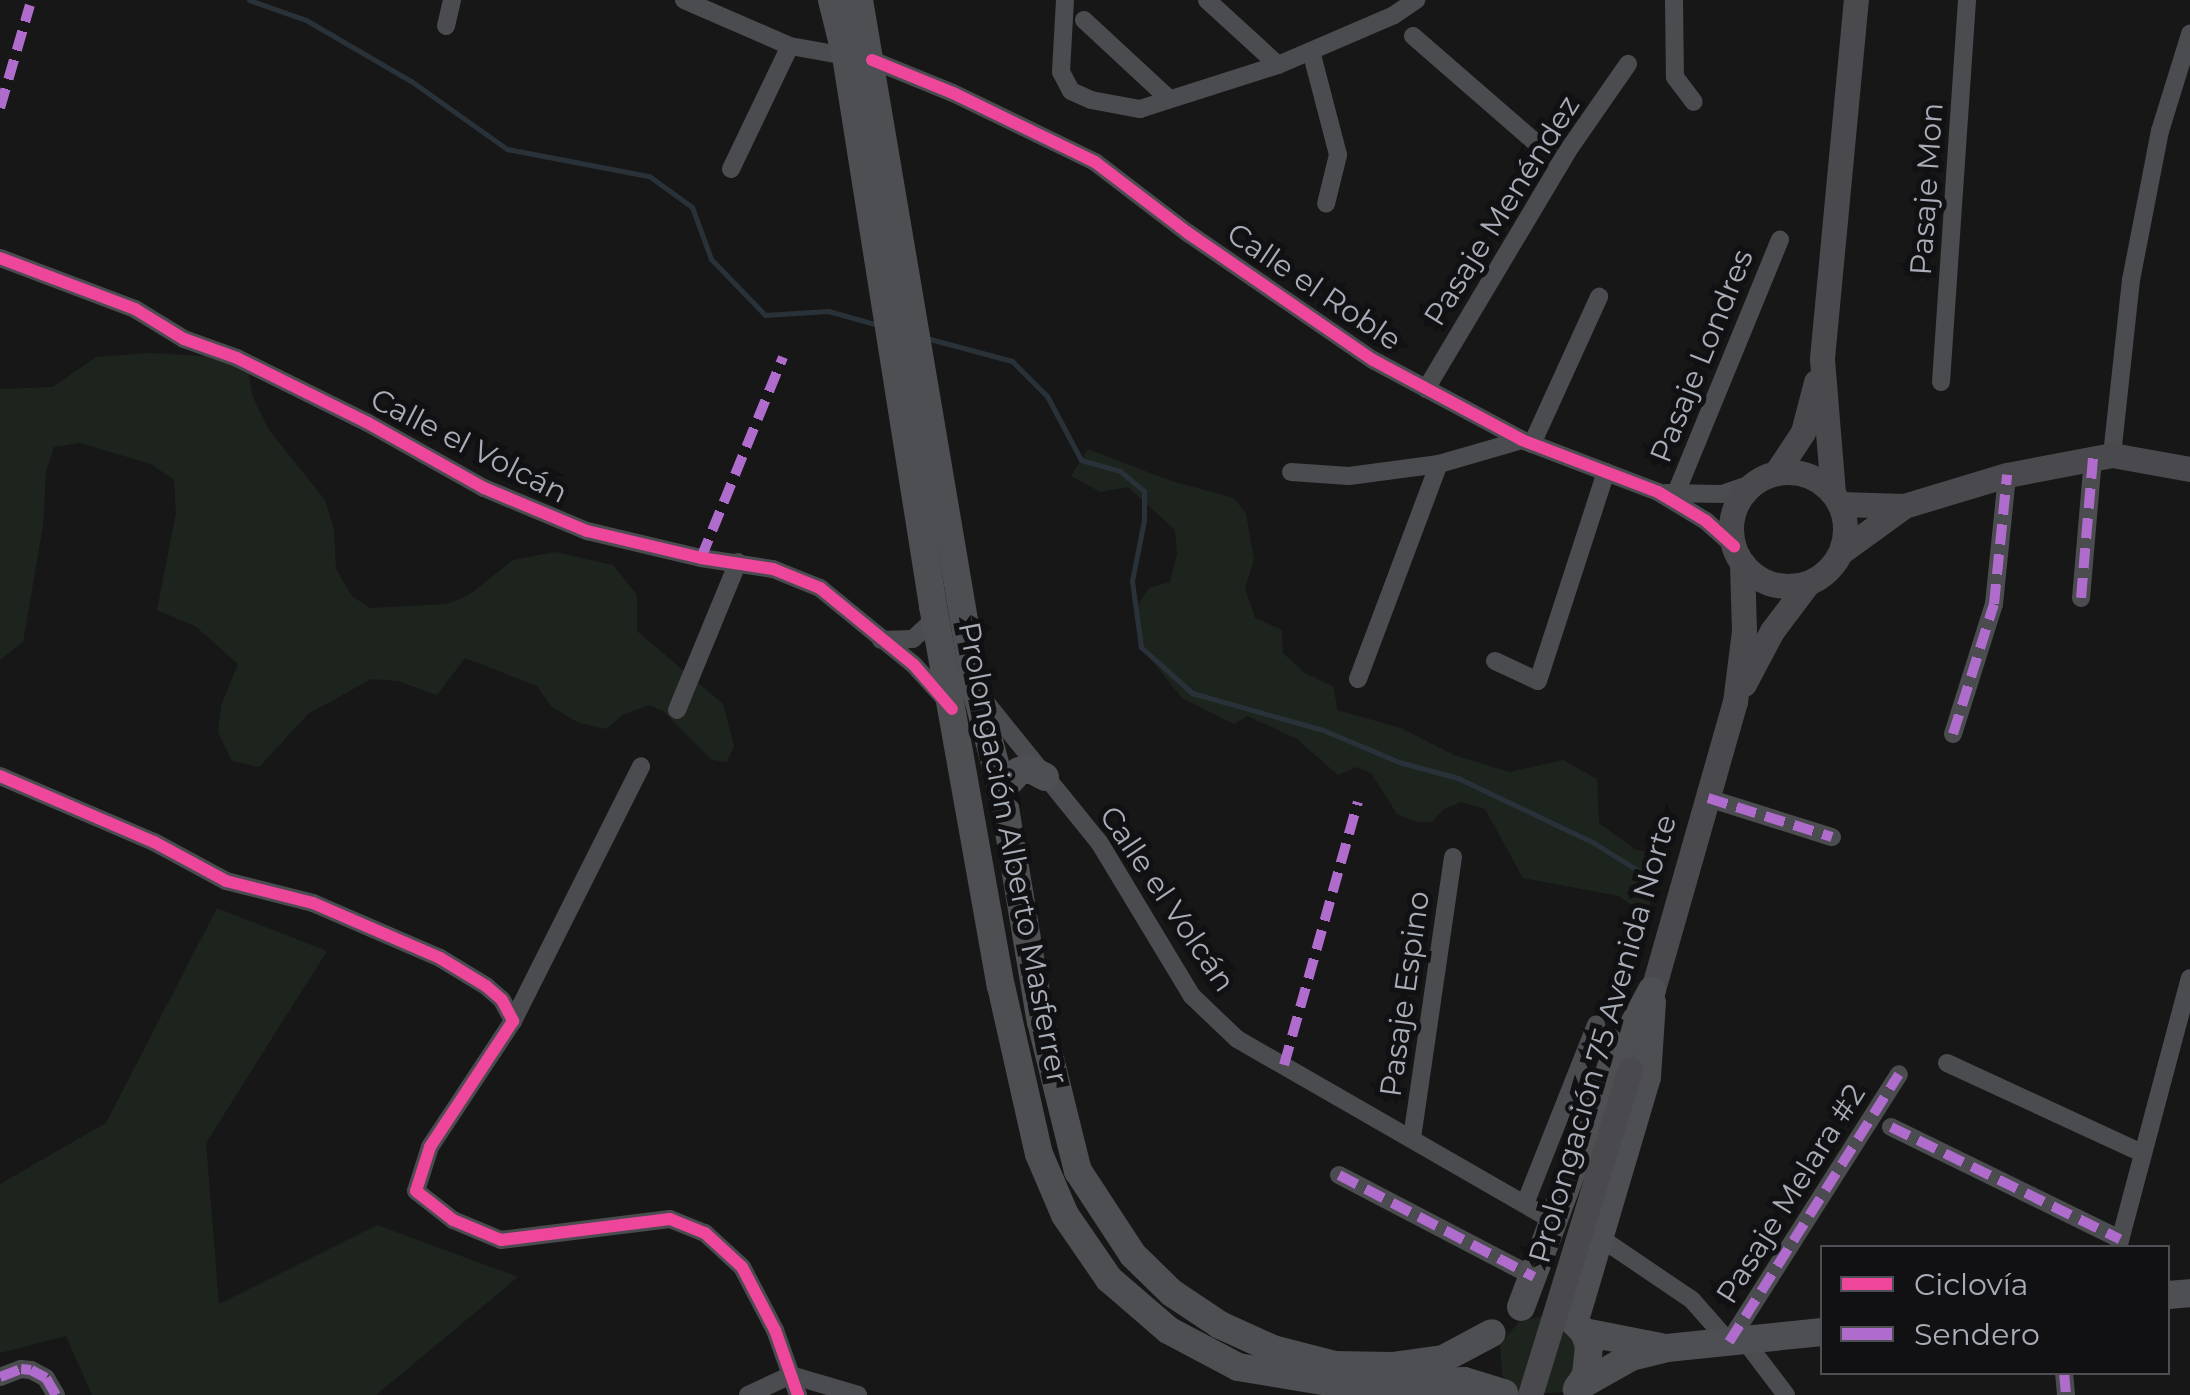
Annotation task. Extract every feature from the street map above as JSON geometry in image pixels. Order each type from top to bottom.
[{"type":"main road","name":"Prolongación Alberto Masferrer","points":[[832,0],[859,58],[976,691],[1002,790],[1041,1022],[1078,1171],[1133,1256],[1172,1293],[1220,1325],[1273,1349],[1335,1364],[1392,1366],[1443,1359],[1492,1332],[1521,1307]]},
{"type":"main road","name":"Prolongación Alberto Masferrer","points":[[859,0],[859,58],[934,611],[1001,986],[1038,1154],[1065,1216],[1109,1279],[1168,1330],[1238,1367],[1353,1386],[1464,1382],[1513,1394]]},
{"type":"main road","points":[[1856,0],[1822,358],[1803,432],[1734,512],[1738,554],[1772,584],[1808,582],[1822,576],[1841,552],[1904,506],[2007,475],[2103,457],[2190,469]]},
{"type":"main road","points":[[1822,358],[1836,498],[1846,522],[1841,552]]},
{"type":"main road","points":[[1765,478],[1807,475],[1836,498],[1904,506]]},
{"type":"main road","name":"Prolongación 75 Avenida Norte","points":[[1513,1394],[1630,1070],[1735,702],[1744,631],[1738,554]]},
{"type":"main road","name":"Prolongación 75 Avenida Norte","points":[[1735,702],[1772,631],[1808,582]]},
{"type":"main road","points":[[1002,790],[1019,771],[1030,769],[1046,776]]},
{"type":"main road","points":[[1652,990],[1611,1067],[1521,1307],[1550,1306],[1580,1326],[1667,1348]]},
{"type":"main road","points":[[1574,1391],[1589,1360],[1580,1326],[1599,1237],[1647,1077],[1652,990]]},
{"type":"main road","points":[[1492,1332],[1487,1358],[1513,1394]]},
{"type":"main road","points":[[1574,1391],[1632,1357],[1667,1348],[1820,1332]]},
{"type":"street","points":[[446,26],[452,0]]},
{"type":"street","name":"Calle el Roble","points":[[684,0],[725,8],[790,46],[859,58],[952,93],[1095,162],[1188,233],[1327,328],[1426,388],[1527,442],[1667,493],[1706,522],[1738,554]]},
{"type":"street","points":[[1064,0],[1061,72],[1071,91],[1140,109],[1278,65],[1394,15],[1416,0]]},
{"type":"street","points":[[1207,0],[1278,65]]},
{"type":"street","points":[[1376,0],[1394,15]]},
{"type":"street","points":[[1674,0],[1675,77],[1694,102]]},
{"type":"street","name":"Pasaje Mon","points":[[1941,382],[1967,0]]},
{"type":"street","points":[[1084,20],[1169,100]]},
{"type":"street","points":[[2082,598],[2131,280],[2160,132],[2190,34]]},
{"type":"street","points":[[1412,36],[1560,164]]},
{"type":"street","points":[[731,169],[790,46]]},
{"type":"street","points":[[1311,51],[1338,155],[1326,204]]},
{"type":"street","name":"Pasaje Menéndez","points":[[1426,388],[1560,164],[1628,64]]},
{"type":"street","name":"Pasaje Londres","points":[[1667,493],[1780,239]]},
{"type":"street","name":"Calle el Volcán","points":[[0,258],[135,309],[184,339],[237,358],[368,423],[471,482],[587,531],[774,569],[820,588],[926,676],[952,709]]},
{"type":"street","points":[[1291,472],[1349,476],[1439,464],[1527,442],[1599,296]]},
{"type":"street","points":[[1358,680],[1439,464]]},
{"type":"street","points":[[1495,661],[1538,681],[1606,472]]},
{"type":"street","points":[[1953,734],[1994,604],[2007,475]]},
{"type":"street","name":"Calle el Roble","points":[[1667,493],[1722,494],[1765,478]]},
{"type":"street","points":[[677,710],[738,562]]},
{"type":"street","points":[[881,640],[913,639],[930,623],[934,611]]},
{"type":"street","name":"Calle el Volcán","points":[[976,691],[1099,842],[1192,996],[1237,1039],[1553,1221]]},
{"type":"street","points":[[641,766],[513,1021],[430,1148],[416,1191],[452,1220],[501,1240],[670,1219],[704,1233],[742,1268],[776,1330],[798,1395]]},
{"type":"street","points":[[0,776],[154,842],[226,880],[312,903],[440,958],[502,1000],[513,1021]]},
{"type":"street","points":[[1708,798],[1832,837]]},
{"type":"street","name":"Pasaje Espino","points":[[1412,1138],[1453,858]]},
{"type":"street","points":[[1891,1127],[2119,1243],[2190,978]]},
{"type":"street","points":[[1525,1204],[1596,1025]]},
{"type":"street","points":[[1947,1062],[2142,1153]]},
{"type":"street","name":"Pasaje Melara #2","points":[[1737,1342],[1899,1074]]},
{"type":"street","points":[[1339,1174],[1534,1276]]},
{"type":"street","points":[[1599,1237],[1692,1300],[1786,1395]]},
{"type":"street","points":[[0,1377],[21,1369],[32,1370],[46,1378],[56,1395]]},
{"type":"street","points":[[748,1395],[791,1375],[858,1395]]},
{"type":"shaded area","points":[[150,353],[216,357],[248,369],[252,395],[269,430],[325,500],[334,529],[336,569],[352,596],[370,608],[447,604],[469,595],[513,560],[555,552],[613,565],[637,595],[637,631],[723,704],[734,746],[727,762],[712,760],[663,711],[649,705],[622,715],[606,729],[579,723],[552,707],[537,686],[465,658],[437,695],[398,681],[371,679],[308,714],[259,767],[232,761],[218,732],[221,706],[238,664],[195,626],[157,610],[176,513],[174,480],[151,464],[80,443],[54,447],[46,471],[43,525],[23,642],[0,660],[0,389],[53,387],[96,357]]},
{"type":"shaded area","points":[[1088,449],[1171,481],[1234,498],[1246,514],[1254,560],[1245,588],[1255,618],[1282,630],[1283,653],[1305,673],[1334,687],[1337,710],[1401,728],[1454,755],[1509,772],[1563,760],[1597,779],[1599,823],[1636,850],[1667,853],[1646,915],[1619,896],[1523,878],[1485,809],[1461,802],[1444,809],[1432,822],[1417,822],[1397,814],[1371,773],[1357,767],[1338,775],[1297,739],[1247,716],[1234,724],[1182,698],[1141,647],[1136,608],[1149,588],[1170,582],[1177,554],[1175,530],[1128,487],[1100,492],[1071,476]]},
{"type":"shaded area","points":[[217,908],[327,951],[206,1143],[219,1304],[377,1225],[518,1277],[376,1395],[92,1395],[66,1336],[0,1353],[0,1184],[106,1123]]},
{"type":"shaded area","points":[[1542,1316],[1556,1319],[1582,1352],[1564,1392],[1521,1395],[1502,1375],[1500,1344],[1519,1322]]},
{"type":"waterway","points":[[249,0],[306,20],[411,81],[507,149],[649,176],[692,207],[711,259],[765,315],[828,311],[875,324]]},
{"type":"waterway","points":[[926,338],[1012,361],[1047,396],[1081,460],[1120,471],[1144,491],[1144,520],[1132,581],[1141,647],[1192,693],[1323,730],[1399,762],[1458,778],[1594,843],[1658,883]]},
{"type":"marked path","points":[[0,108],[30,5]]},
{"type":"marked path","points":[[701,558],[783,357]]},
{"type":"marked path","points":[[2081,598],[2093,458]]},
{"type":"marked path","points":[[1953,734],[1994,604],[2007,475]]},
{"type":"marked path","points":[[1708,798],[1832,837]]},
{"type":"marked path","points":[[1284,1065],[1358,802]]},
{"type":"marked path","points":[[1729,1342],[1899,1074]]},
{"type":"marked path","points":[[1891,1127],[2120,1239]]},
{"type":"marked path","points":[[1339,1175],[1534,1277]]},
{"type":"marked path","points":[[0,1377],[21,1369],[31,1370],[46,1378],[56,1395]]},
{"type":"marked path","points":[[2064,1375],[2066,1395]]},
{"type":"cycle path","points":[[872,60],[953,93],[1095,162],[1188,233],[1373,360],[1522,440],[1658,492],[1706,521],[1734,546]]},
{"type":"cycle path","points":[[0,258],[135,309],[184,339],[237,358],[368,423],[484,488],[587,531],[701,558],[773,569],[820,588],[914,665],[952,709]]},
{"type":"cycle path","points":[[0,776],[154,842],[226,881],[313,903],[440,958],[486,986],[502,1000],[513,1021],[430,1147],[416,1191],[453,1220],[501,1240],[670,1219],[705,1233],[742,1267],[775,1330],[798,1395]]}]
